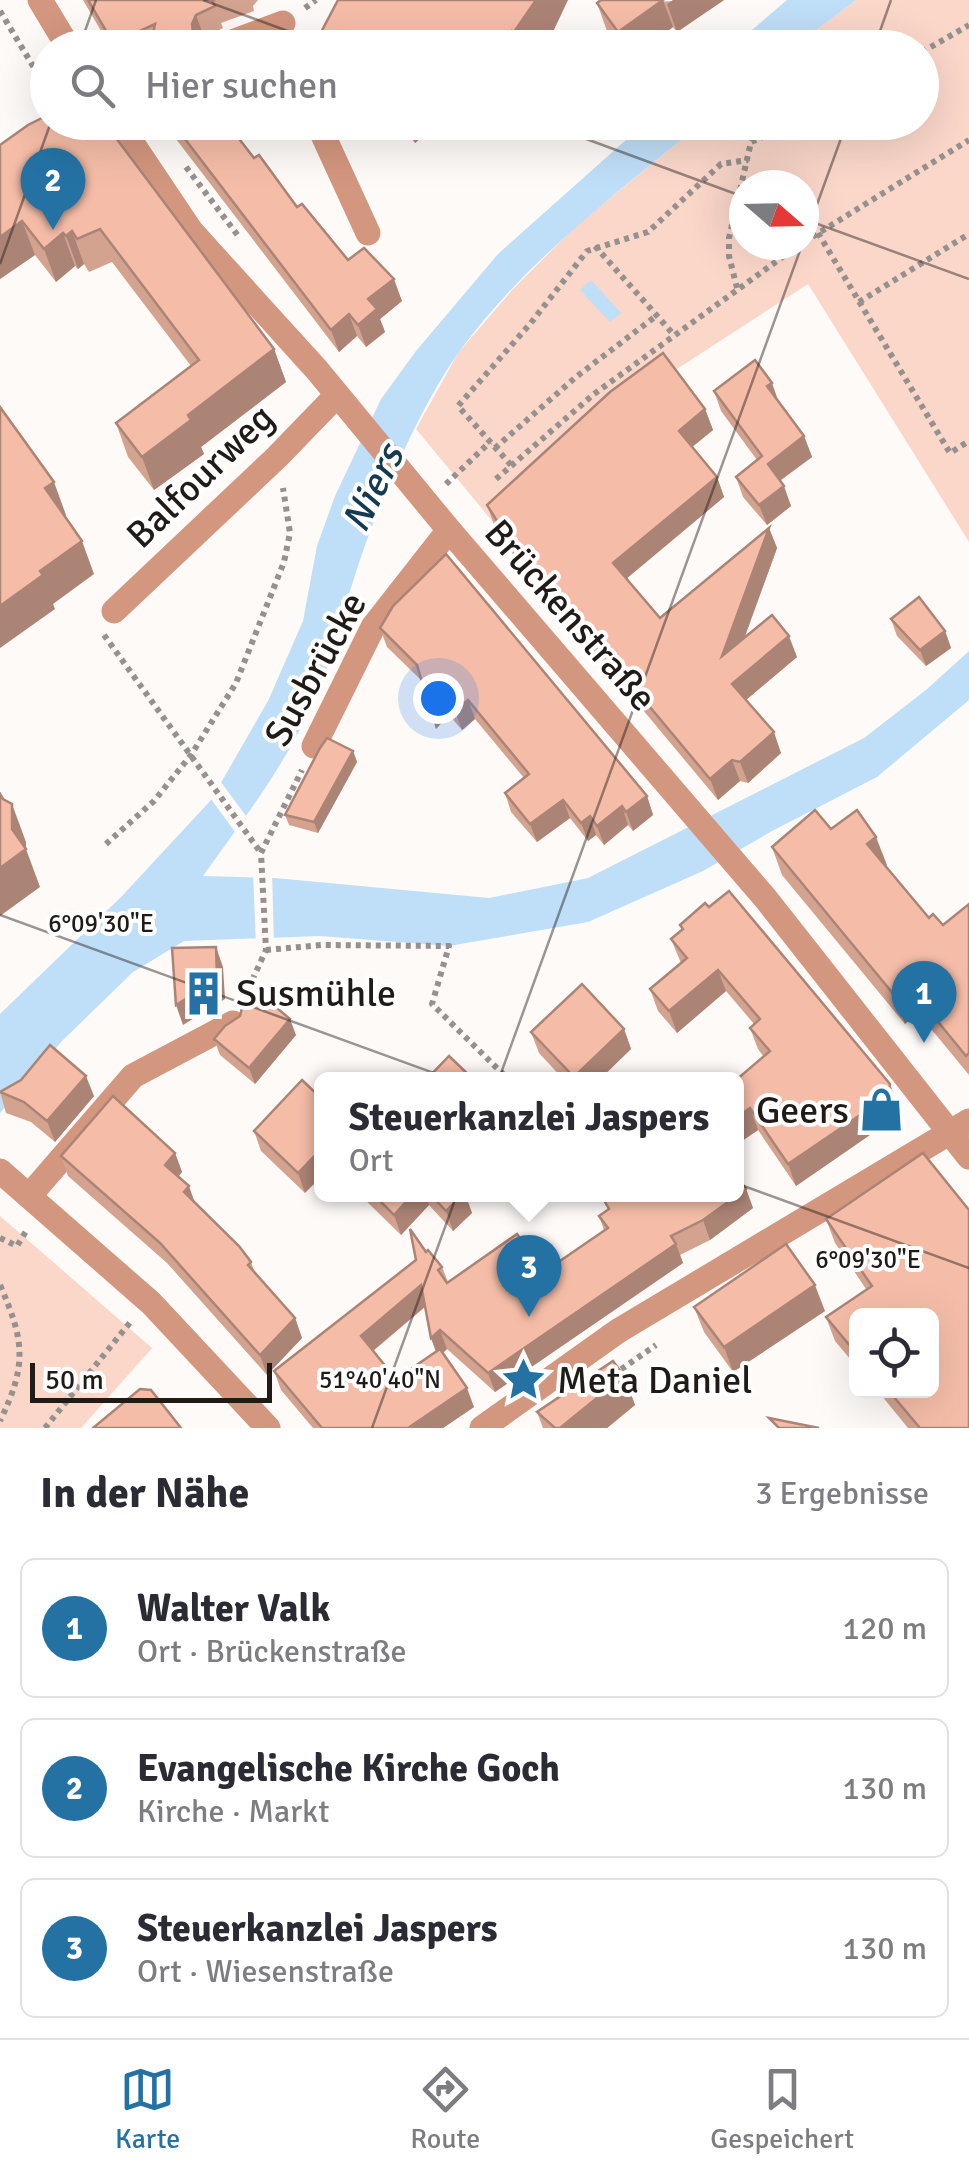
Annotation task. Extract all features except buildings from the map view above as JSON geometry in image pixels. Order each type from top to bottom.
[{"type":"street","points":[[40,0],[58,30]]},
{"type":"street","name":"Brückenstraße","points":[[130,140],[191,231],[337,395],[961,1127],[969,1157]]},
{"type":"street","points":[[325,140],[368,234]]},
{"type":"street","name":"Balfourweg","points":[[105,617],[277,457],[337,395]]},
{"type":"street","name":"Susbrücke","points":[[314,746],[373,627],[449,530]]},
{"type":"street","points":[[30,1196],[133,1076],[233,1023]]},
{"type":"street","points":[[482,1428],[618,1331],[961,1127]]},
{"type":"street","points":[[0,1171],[150,1302],[268,1428]]},
{"type":"path","points":[[0,11],[30,62]]},
{"type":"path","points":[[939,42],[969,25]]},
{"type":"path","points":[[738,288],[728,256],[728,238],[752,142],[757,140]]},
{"type":"path","points":[[819,232],[969,140]]},
{"type":"path","points":[[511,465],[458,406],[520,336],[586,251],[648,232],[722,164],[748,160]]},
{"type":"path","points":[[859,302],[969,234]]},
{"type":"path","points":[[819,235],[950,452],[969,441]]},
{"type":"path","points":[[594,246],[674,335]]},
{"type":"path","points":[[496,478],[594,394],[779,260]]},
{"type":"path","points":[[441,488],[656,316]]},
{"type":"path","points":[[106,844],[154,801],[191,755],[236,683],[284,562],[290,534],[277,457]]},
{"type":"path","points":[[105,617],[191,755],[261,854]]},
{"type":"path","name":"Susbrücke","points":[[233,1023],[266,950],[261,854],[314,746]]},
{"type":"path","points":[[266,950],[450,946],[432,1004],[502,1072]]},
{"type":"path","points":[[0,1238],[16,1246]]},
{"type":"path","points":[[0,1285],[12,1312],[22,1358],[16,1386],[0,1421]]},
{"type":"path","points":[[45,1428],[94,1364],[150,1302]]},
{"type":"shaded area","points":[[856,0],[969,0],[969,542],[808,284],[623,404],[493,522],[416,429],[458,353],[513,289],[576,226],[681,140],[939,140],[939,30],[816,30]]},
{"type":"shaded area","points":[[0,1216],[152,1348],[81,1428],[0,1428]]},
{"type":"water","points":[[787,0],[856,0],[816,30],[752,30]]},
{"type":"water","name":"Niers","points":[[626,140],[681,140],[542,258],[485,319],[444,375],[387,488],[310,710],[274,774],[203,876],[275,878],[489,898],[588,878],[864,738],[969,651],[969,700],[877,777],[703,871],[588,922],[449,946],[320,936],[184,941],[133,972],[62,1041],[0,1113],[0,1014],[122,896],[211,800],[268,701],[303,621],[317,546],[335,496],[381,399],[498,254]]},
{"type":"water","points":[[591,280],[621,313],[610,322],[580,290]]},
{"type":"pier","points":[[218,778],[249,820],[238,836],[208,795]]},
{"type":"pier","points":[[253,873],[272,873],[274,944],[256,945]]},
{"type":"place","name":"Evangelische Kirche Goch","points":[[53,230]]},
{"type":"place","name":"Susmühle","points":[[203,993]]},
{"type":"place","name":"Walter Valk","points":[[924,1043]]},
{"type":"place","name":"Geers","points":[[882,1110]]},
{"type":"place","name":"Steuerkanzlei Jaspers","points":[[529,1317]]},
{"type":"place","name":"Meta Daniel","points":[[524,1380]]}]
